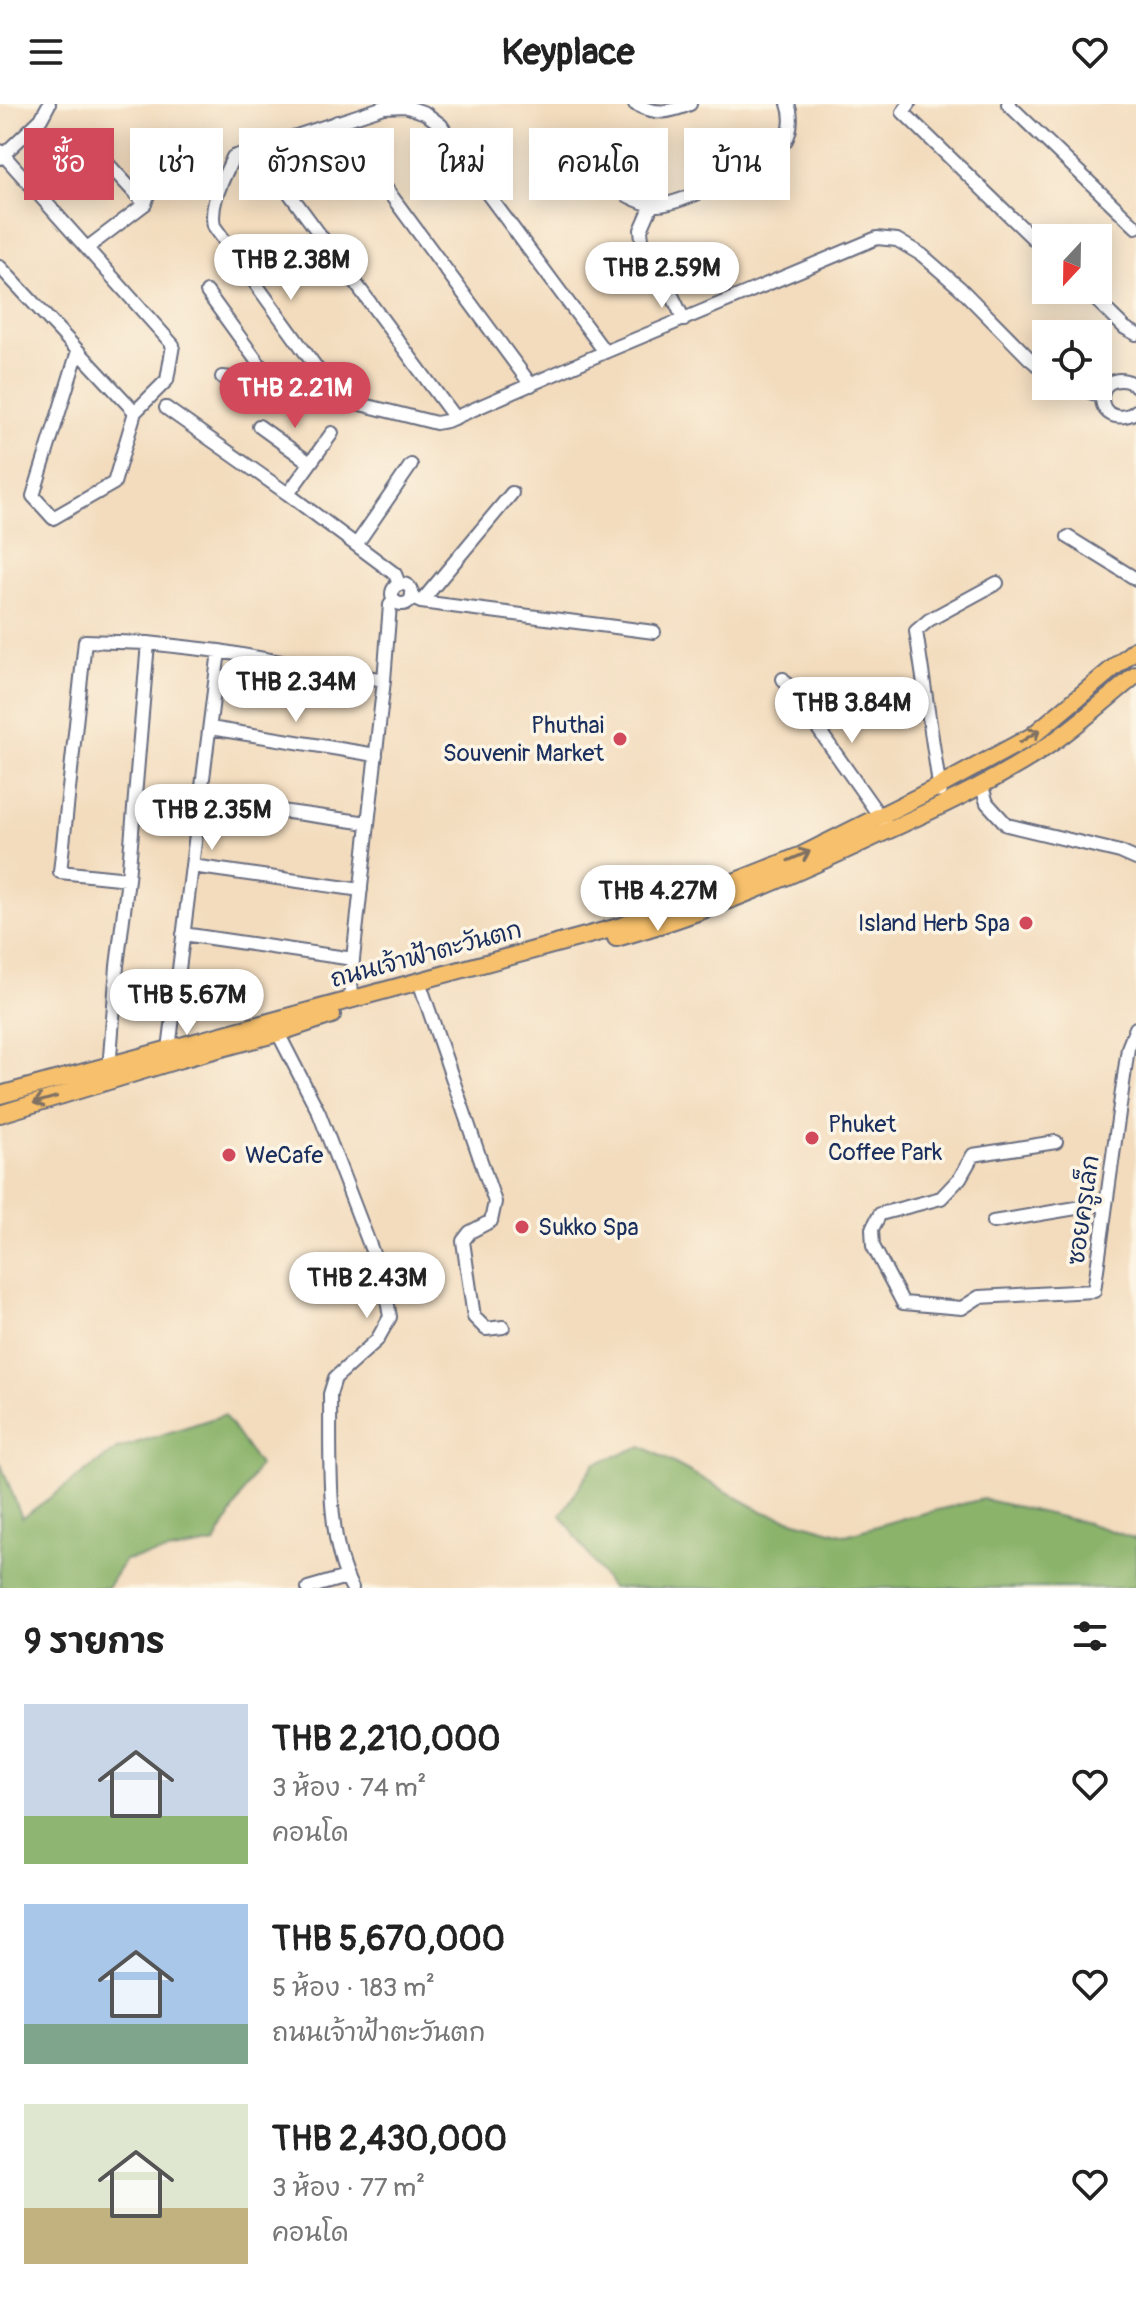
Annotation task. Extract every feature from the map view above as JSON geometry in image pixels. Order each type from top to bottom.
[{"type":"main road","name":"ถนนเจ้าฟ้าตะวันตก","points":[[0,1095],[278,1033],[355,1007],[650,929],[733,899],[942,795],[1032,736],[1136,649]]},
{"type":"main road","name":"ถนนเจ้าฟ้าตะวันตก","points":[[942,795],[981,784],[1042,751],[1136,675]]},
{"type":"main road","name":"ถนนเจ้าฟ้าตะวันตก","points":[[0,1114],[169,1049],[622,926],[884,823]]},
{"type":"street","points":[[49,104],[41,119],[1,155],[173,345],[167,380],[135,412],[114,483],[53,518],[33,496],[78,351]]},
{"type":"street","points":[[635,104],[650,111],[670,112],[690,104]]},
{"type":"street","points":[[909,104],[903,112],[1032,237]]},
{"type":"street","points":[[1008,104],[1136,227]]},
{"type":"street","points":[[641,200],[652,205],[670,205],[773,154],[786,140],[792,105]]},
{"type":"street","points":[[318,128],[384,107],[405,106],[425,113],[441,125],[478,181],[605,352]]},
{"type":"street","points":[[337,122],[531,385]]},
{"type":"street","points":[[239,155],[233,157],[218,191],[212,216],[214,226],[339,399]]},
{"type":"street","points":[[114,170],[145,204]]},
{"type":"street","points":[[87,248],[146,200]]},
{"type":"street","points":[[294,200],[455,418]]},
{"type":"street","points":[[652,205],[641,230],[643,249],[651,267],[668,287],[684,320]]},
{"type":"street","points":[[222,377],[272,382],[436,423],[455,418],[877,238],[897,240],[922,255],[1032,358]]},
{"type":"street","points":[[0,267],[135,412]]},
{"type":"street","points":[[207,292],[272,382]]},
{"type":"street","points":[[1100,304],[1125,328],[1136,334]]},
{"type":"street","points":[[1112,382],[1126,379],[1136,386]]},
{"type":"street","points":[[1103,400],[1105,408],[1114,416],[1126,417],[1136,411]]},
{"type":"street","points":[[166,408],[395,574],[399,584]]},
{"type":"street","points":[[259,426],[310,463]]},
{"type":"street","points":[[288,494],[332,433]]},
{"type":"street","points":[[356,545],[411,465]]},
{"type":"street","points":[[416,600],[512,493]]},
{"type":"street","points":[[1068,537],[1136,579]]},
{"type":"street","points":[[942,795],[916,631],[929,620],[997,583]]},
{"type":"street","points":[[399,584],[410,587],[416,600]]},
{"type":"street","points":[[350,1000],[390,605],[393,601],[391,593],[399,584]]},
{"type":"street","points":[[393,601],[403,604],[416,600],[654,632]]},
{"type":"street","points":[[128,879],[60,872],[85,641],[148,643],[219,651],[384,680]]},
{"type":"street","points":[[109,1073],[148,643]]},
{"type":"street","points":[[169,1049],[219,651]]},
{"type":"street","points":[[783,679],[884,823]]},
{"type":"street","points":[[210,728],[376,755]]},
{"type":"street","points":[[981,784],[987,803],[1007,825],[1120,852],[1136,859]]},
{"type":"street","points":[[201,800],[368,823]]},
{"type":"street","points":[[192,866],[361,890]]},
{"type":"street","points":[[183,934],[353,959]]},
{"type":"street","points":[[422,990],[495,1202],[491,1221],[470,1232],[463,1241],[474,1317],[486,1329],[503,1327]]},
{"type":"street","name":"ซอยครูเล็ก","points":[[1056,1142],[973,1155],[960,1178],[941,1198],[880,1214],[872,1229],[873,1246],[903,1303],[962,1308],[979,1297],[1094,1291],[1128,1048],[1136,1028]]},
{"type":"street","points":[[278,1033],[319,1113],[384,1282],[390,1317],[377,1340],[335,1378],[330,1394],[332,1507],[349,1583],[308,1588]]},
{"type":"street","points":[[993,1222],[1106,1203]]},
{"type":"green space","points":[[224,1415],[259,1465],[215,1543],[125,1560],[107,1588],[0,1588],[0,1462],[22,1518],[117,1449]]},
{"type":"green space","points":[[642,1446],[764,1512],[846,1535],[983,1499],[1087,1523],[1136,1539],[1136,1588],[611,1588],[561,1515],[594,1464]]},
{"type":"place","name":"Phuthai Souvenir Market","points":[[620,739]]},
{"type":"place","name":"Island Herb Spa","points":[[1026,923]]},
{"type":"place","name":"Phuket Coffee Park","points":[[812,1138]]},
{"type":"place","name":"WeCafe","points":[[229,1155]]},
{"type":"place","name":"Sukko Spa","points":[[522,1227]]}]
